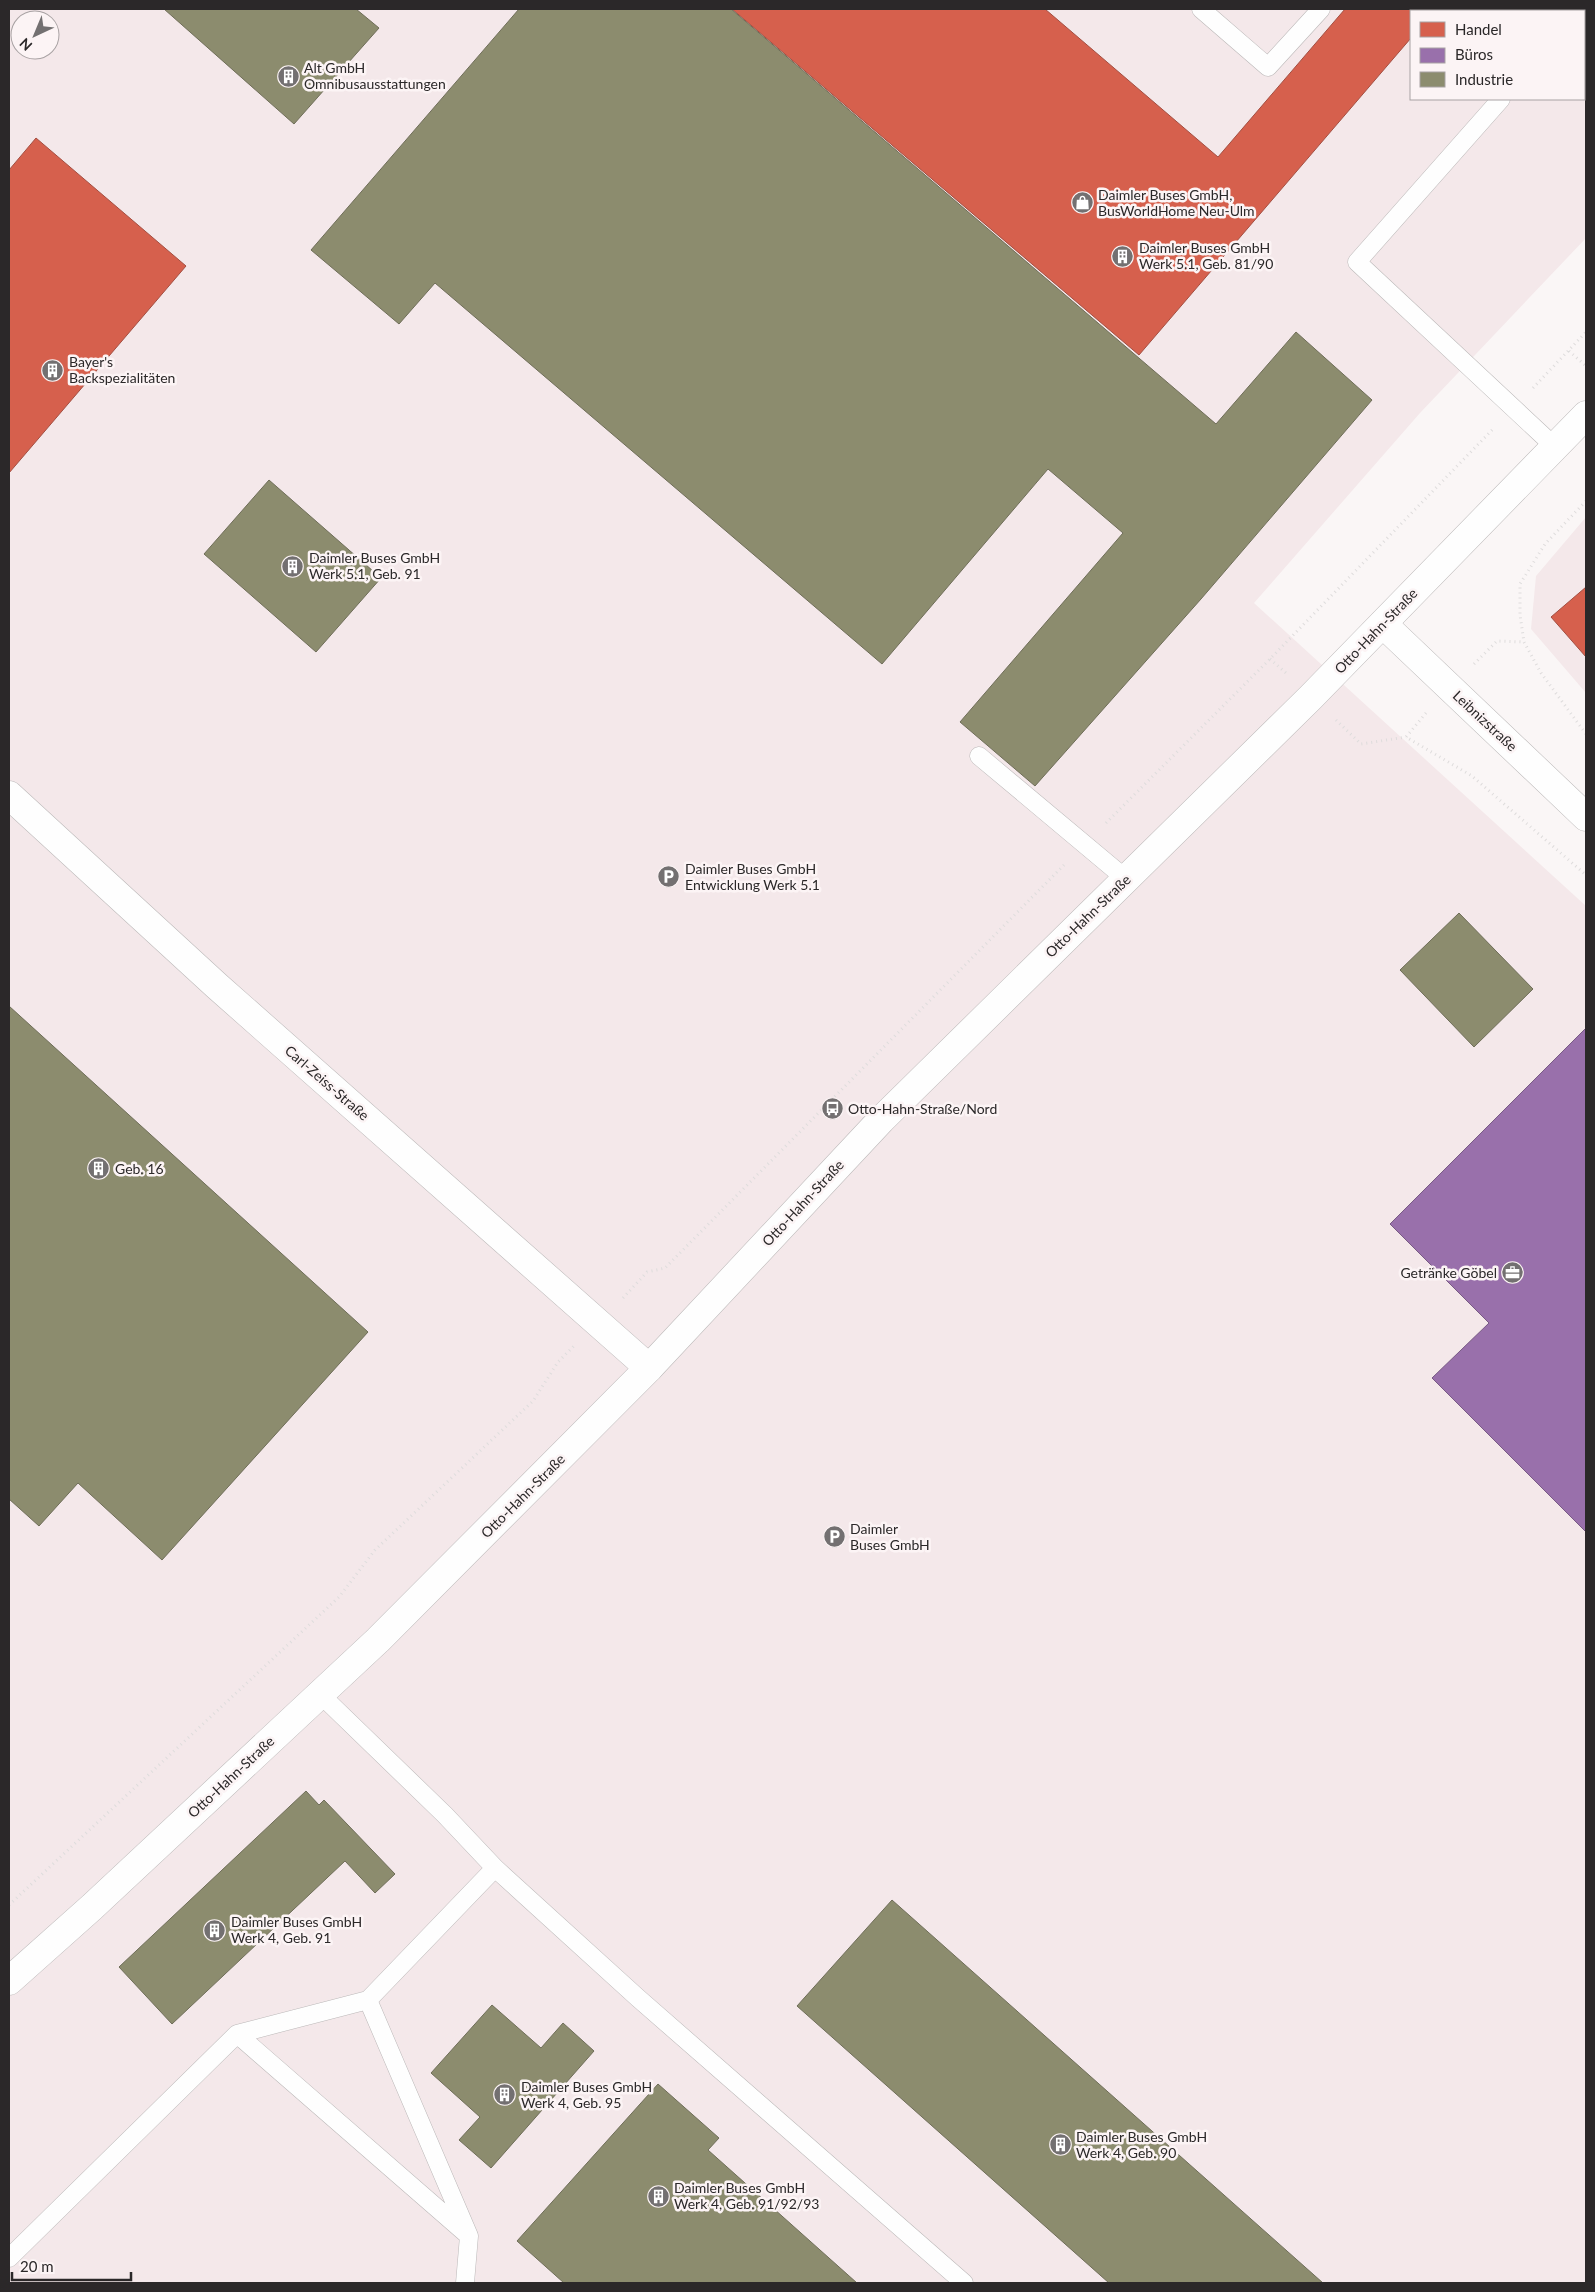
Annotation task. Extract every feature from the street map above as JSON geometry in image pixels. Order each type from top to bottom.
[{"type":"street","name":"Otto-Hahn-Straße","points":[[9,1981],[92,1907],[378,1640],[649,1368],[881,1120],[1384,624],[1586,414]]},
{"type":"street","name":"Leibnizstraße","points":[[1384,624],[1586,817]]},
{"type":"street","name":"Carl-Zeiss-Straße","points":[[9,795],[216,986],[649,1368]]},
{"type":"lane","points":[[1201,9],[1268,67],[1321,9]]},
{"type":"lane","points":[[1500,100],[1357,262],[1554,446]]},
{"type":"lane","points":[[979,756],[1126,879]]},
{"type":"lane","points":[[320,1694],[445,1815],[495,1868],[638,1998],[964,2283]]},
{"type":"lane","points":[[9,2258],[236,2034],[368,2000],[495,1868]]},
{"type":"lane","points":[[368,2000],[469,2236],[465,2283]]},
{"type":"lane","points":[[236,2034],[469,2236]]},
{"type":"path","points":[[9,1905],[339,1597],[375,1550],[533,1401],[558,1362],[647,1272],[665,1268],[1084,844],[1270,659],[1586,332]]},
{"type":"path","points":[[1569,351],[1586,366]]},
{"type":"path","points":[[1586,501],[1545,544],[1520,584],[1520,615],[1524,642],[1541,673],[1586,734]]},
{"type":"shaded area","points":[[9,9],[1586,9],[1586,238],[1420,413],[1254,603],[1586,906],[1586,2283],[9,2283]]},
{"type":"shaded area","points":[[1586,517],[1586,693],[1531,629],[1536,576]]},
{"type":"building: Handel","name":"Daimler Buses GmbH Werk 5.1, Geb. 81/90","points":[[732,9],[1045,9],[1218,157],[1345,9],[1437,9],[1410,10],[1410,39],[1139,355]]},
{"type":"building: Handel","name":"Bayer's Backspezialitäten","points":[[36,138],[186,266],[9,473],[9,170]]},
{"type":"building: Handel","points":[[1586,587],[1586,657],[1551,617]]},
{"type":"building: Büros","name":"Getränke Göbel","points":[[1586,1028],[1586,1532],[1432,1378],[1489,1323],[1390,1224]]},
{"type":"building: Industrie","name":"Alt GmbH Omnibusausstattungen","points":[[164,9],[356,9],[379,28],[294,124]]},
{"type":"building: Industrie","points":[[519,9],[731,9],[1216,424],[1296,332],[1372,400],[1201,599],[1035,786],[960,722],[1123,533],[1048,469],[882,664],[435,283],[399,324],[311,250]]},
{"type":"building: Industrie","name":"Daimler Buses GmbH Werk 5.1, Geb. 91","points":[[269,480],[381,578],[316,652],[204,554]]},
{"type":"building: Industrie","points":[[1459,913],[1533,989],[1474,1047],[1400,970]]},
{"type":"building: Industrie","name":"Geb. 16","points":[[9,1006],[368,1332],[162,1560],[78,1483],[39,1526],[9,1499]]},
{"type":"building: Industrie","name":"Daimler Buses GmbH Werk 4, Geb. 91","points":[[306,1791],[319,1805],[324,1800],[395,1874],[375,1893],[345,1861],[172,2024],[119,1967]]},
{"type":"building: Industrie","name":"Daimler Buses GmbH Werk 4, Geb. 90","points":[[892,1900],[1323,2283],[1109,2283],[797,2006]]},
{"type":"building: Industrie","name":"Daimler Buses GmbH Werk 4, Geb. 95","points":[[492,2005],[541,2048],[563,2023],[594,2051],[491,2168],[459,2140],[480,2117],[431,2073]]},
{"type":"building: Industrie","name":"Daimler Buses GmbH Werk 4, Geb. 91/92/93","points":[[658,2084],[719,2138],[708,2150],[857,2283],[564,2283],[517,2241]]},
{"type":"place","name":"Alt GmbH Omnibusausstattungen","points":[[288,76]]},
{"type":"place","name":"Daimler Buses GmbH, BusWorldHome Neu-Ulm","points":[[1082,203]]},
{"type":"place","name":"Daimler Buses GmbH Werk 5.1, Geb. 81/90","points":[[1123,256]]},
{"type":"place","name":"Bayer's Backspezialitäten","points":[[53,370]]},
{"type":"place","name":"Daimler Buses GmbH Werk 5.1, Geb. 91","points":[[293,566]]},
{"type":"place","name":"Daimler Buses GmbH Entwicklung Werk 5.1","points":[[669,877]]},
{"type":"place","name":"Otto-Hahn-Straße/Nord","points":[[832,1109]]},
{"type":"place","name":"Geb. 16","points":[[99,1169]]},
{"type":"place","name":"Getränke Göbel","points":[[1513,1273]]},
{"type":"place","name":"Daimler Buses GmbH","points":[[834,1537]]},
{"type":"place","name":"Daimler Buses GmbH Werk 4, Geb. 91","points":[[215,1930]]},
{"type":"place","name":"Daimler Buses GmbH Werk 4, Geb. 95","points":[[505,2095]]},
{"type":"place","name":"Daimler Buses GmbH Werk 4, Geb. 90","points":[[1060,2145]]},
{"type":"place","name":"Daimler Buses GmbH Werk 4, Geb. 91/92/93","points":[[658,2196]]}]
